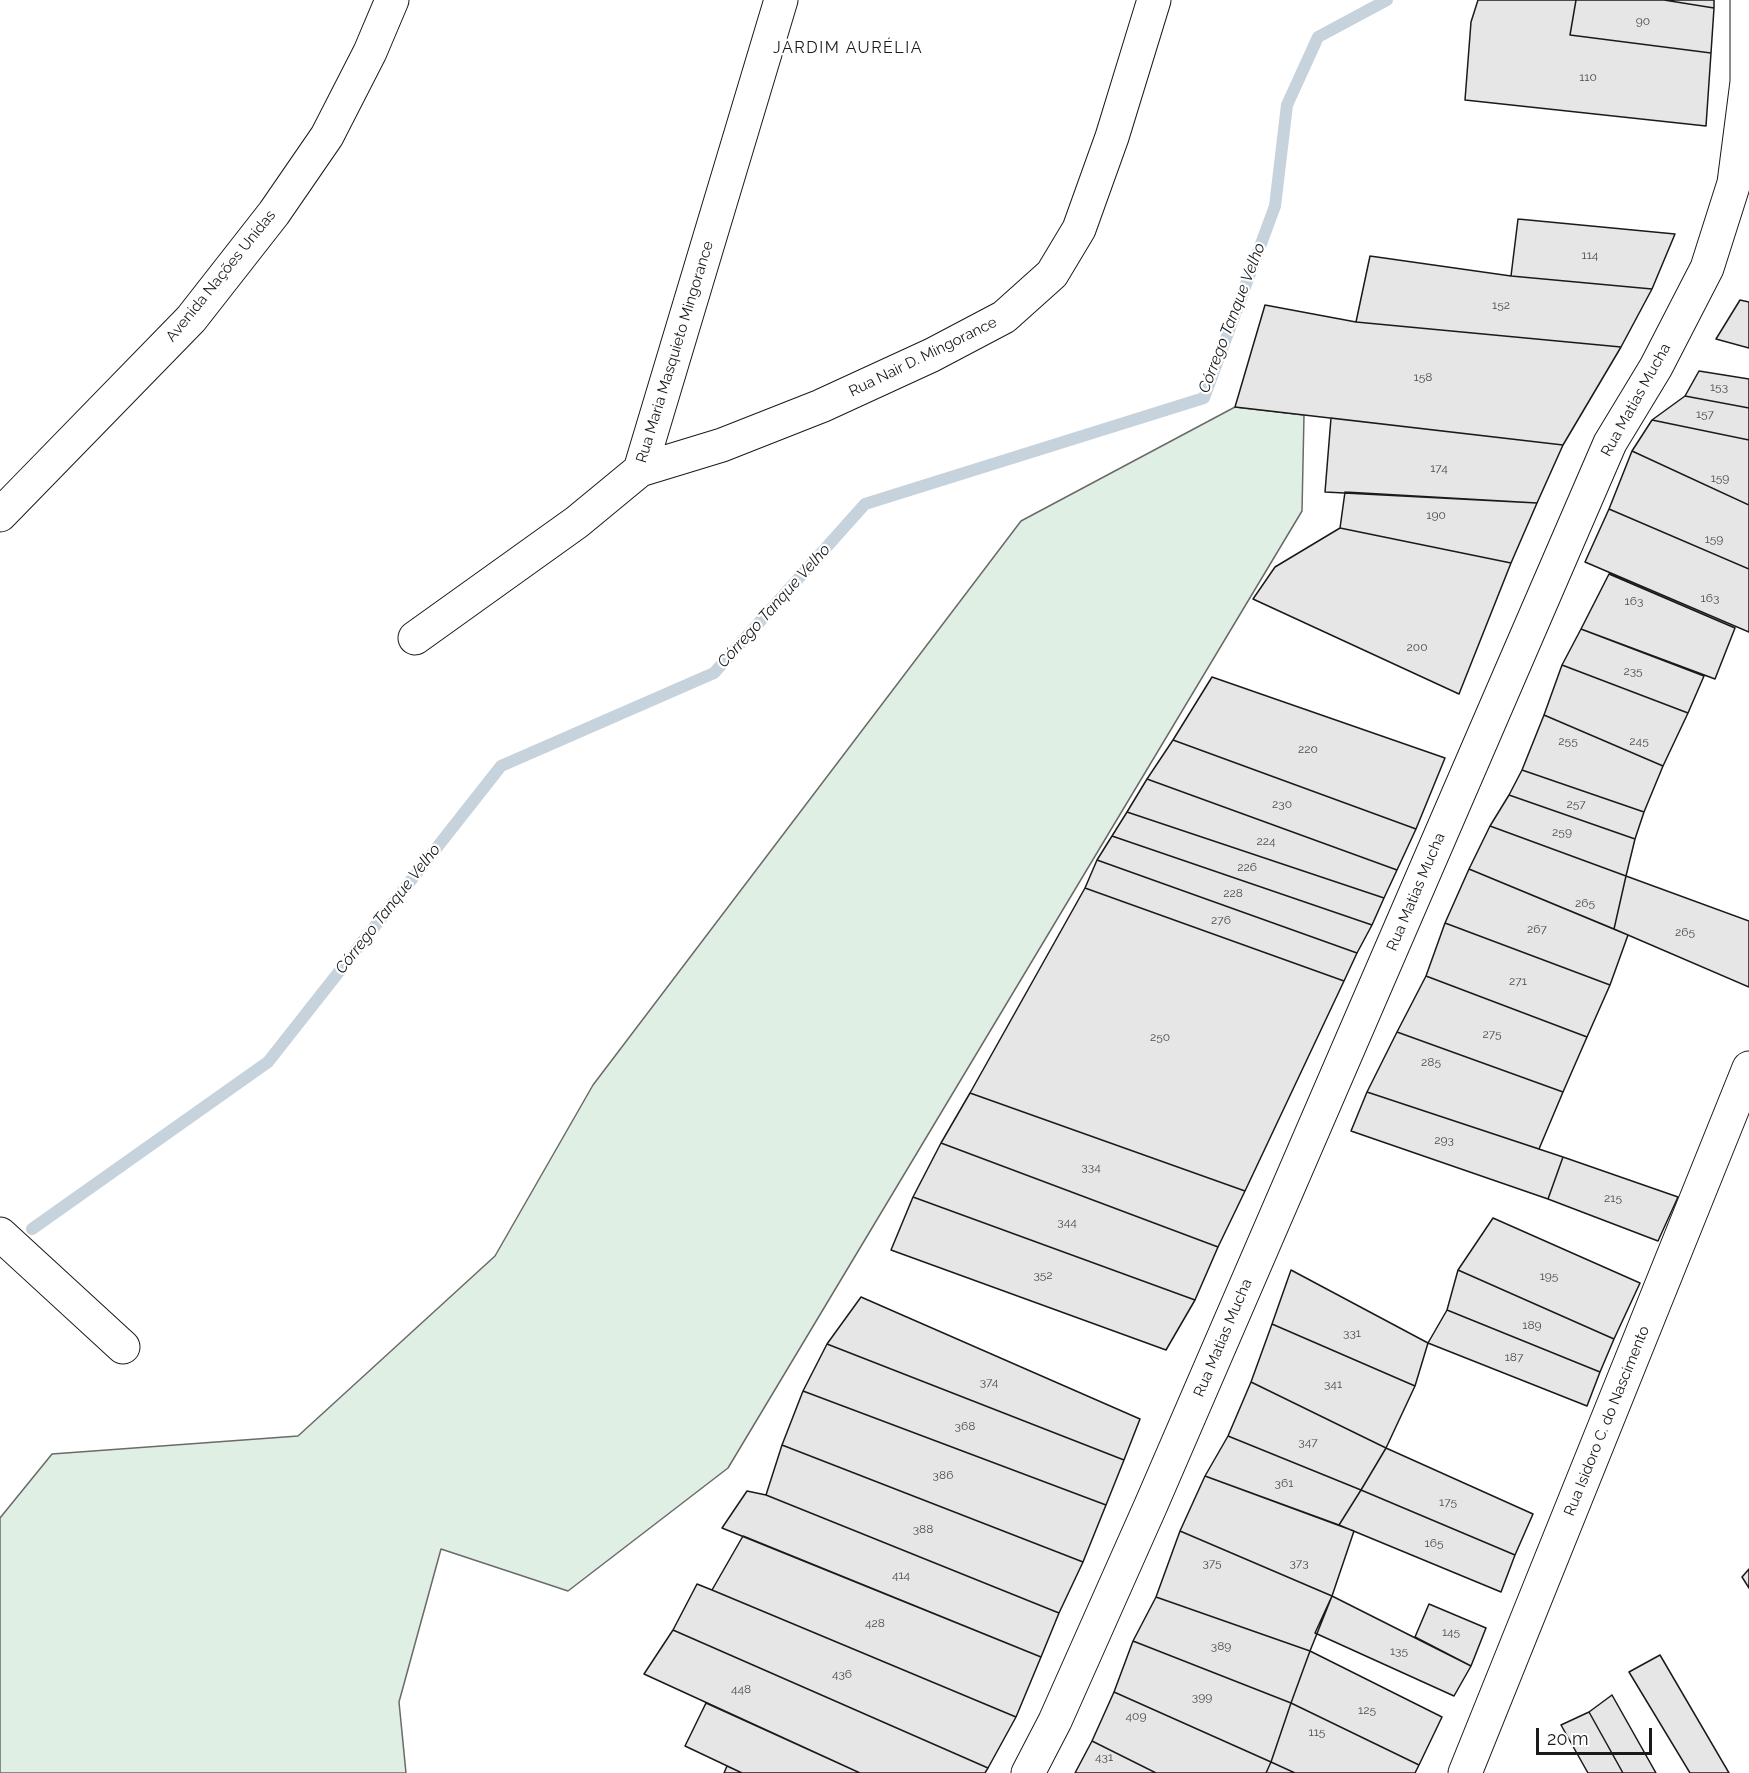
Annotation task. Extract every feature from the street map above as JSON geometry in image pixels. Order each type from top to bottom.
[{"type":"street","name":"Avenida Nações Unidas","points":[[0,515],[191,319],[273,213],[327,136],[392,0]]},
{"type":"street","name":"Rua Maria Masquieto Mingorance","points":[[415,638],[577,522],[640,470],[781,0]]},
{"type":"street","name":"Rua Nair D. Mingorance","points":[[640,470],[722,445],[821,406],[932,355],[1004,317],[1052,274],[1078,229],[1112,137],[1154,0]]},
{"type":"street","name":"Rua Matias Mucha","points":[[1028,1773],[1055,1721],[1156,1494],[1610,443],[1656,367],[1707,268],[1734,183],[1747,82],[1748,0]]},
{"type":"street","name":"Rua Isidoro C. do Nascimento","points":[[1465,1773],[1749,1068]]},
{"type":"street","points":[[0,1234],[123,1347]]},
{"type":"green space","points":[[1235,407],[1304,415],[1302,511],[728,1468],[568,1591],[441,1549],[399,1702],[406,1773],[0,1773],[0,1518],[52,1454],[298,1436],[495,1256],[593,1085],[1021,521]]},
{"type":"building","points":[[1478,0],[1576,0],[1570,35],[1711,53],[1706,126],[1465,100],[1471,22]]},
{"type":"building","points":[[1576,0],[1664,0],[1714,8],[1711,53],[1570,35]]},
{"type":"building","points":[[1664,0],[1714,0],[1714,8]]},
{"type":"building","points":[[1518,219],[1675,234],[1652,289],[1511,276]]},
{"type":"building","points":[[1370,256],[1511,276],[1652,289],[1621,347],[1356,322]]},
{"type":"building","points":[[1740,300],[1749,302],[1749,348],[1716,339]]},
{"type":"building","points":[[1265,305],[1356,322],[1621,347],[1563,445],[1235,407]]},
{"type":"building","points":[[1699,371],[1749,379],[1749,408],[1685,396]]},
{"type":"building","points":[[1685,396],[1749,408],[1749,440],[1652,420]]},
{"type":"building","points":[[1331,418],[1563,445],[1537,503],[1325,492]]},
{"type":"building","points":[[1652,420],[1749,440],[1749,505],[1632,451]]},
{"type":"building","points":[[1632,451],[1749,505],[1749,569],[1609,509]]},
{"type":"building","points":[[1345,492],[1537,503],[1511,563],[1340,528]]},
{"type":"building","points":[[1609,509],[1749,569],[1749,632],[1585,562]]},
{"type":"building","points":[[1340,528],[1511,563],[1459,694],[1253,599],[1275,567]]},
{"type":"building","points":[[1609,574],[1735,628],[1715,679],[1581,629]]},
{"type":"building","points":[[1581,629],[1704,676],[1688,713],[1562,665]]},
{"type":"building","points":[[1562,665],[1688,713],[1663,766],[1544,715]]},
{"type":"building","points":[[1212,677],[1445,758],[1416,829],[1173,740]]},
{"type":"building","points":[[1544,715],[1663,766],[1644,812],[1522,770]]},
{"type":"building","points":[[1173,740],[1416,829],[1397,870],[1147,779]]},
{"type":"building","points":[[1522,770],[1644,812],[1635,839],[1509,795]]},
{"type":"building","points":[[1147,779],[1397,870],[1384,898],[1127,812]]},
{"type":"building","points":[[1509,795],[1635,839],[1626,876],[1490,826]]},
{"type":"building","points":[[1127,812],[1384,898],[1372,925],[1112,836]]},
{"type":"building","points":[[1490,826],[1626,876],[1614,929],[1469,869]]},
{"type":"building","points":[[1112,836],[1372,925],[1357,953],[1097,860]]},
{"type":"building","points":[[1097,860],[1357,953],[1344,981],[1085,888]]},
{"type":"building","points":[[1469,869],[1628,935],[1610,985],[1445,923]]},
{"type":"building","points":[[1626,876],[1749,921],[1749,987],[1614,929]]},
{"type":"building","points":[[1085,888],[1344,981],[1245,1191],[970,1093]]},
{"type":"building","points":[[1445,923],[1610,985],[1587,1037],[1426,976]]},
{"type":"building","points":[[1426,976],[1587,1037],[1563,1092],[1397,1032]]},
{"type":"building","points":[[1397,1032],[1563,1092],[1539,1149],[1367,1092]]},
{"type":"building","points":[[1367,1092],[1563,1157],[1548,1199],[1351,1131]]},
{"type":"building","points":[[970,1093],[1245,1191],[1218,1247],[941,1143]]},
{"type":"building","points":[[941,1143],[1218,1247],[1195,1300],[913,1197]]},
{"type":"building","points":[[1563,1157],[1678,1197],[1658,1241],[1548,1199]]},
{"type":"building","points":[[913,1197],[1195,1300],[1166,1350],[891,1250]]},
{"type":"building","points":[[1493,1218],[1640,1283],[1614,1339],[1458,1270]]},
{"type":"building","points":[[1291,1270],[1428,1343],[1415,1386],[1272,1324]]},
{"type":"building","points":[[1458,1270],[1614,1339],[1600,1372],[1447,1310]]},
{"type":"building","points":[[861,1297],[1140,1419],[1124,1460],[827,1344]]},
{"type":"building","points":[[1447,1310],[1600,1372],[1587,1406],[1428,1343]]},
{"type":"building","points":[[1272,1324],[1415,1386],[1386,1448],[1251,1382]]},
{"type":"building","points":[[827,1344],[1124,1460],[1106,1505],[803,1391]]},
{"type":"building","points":[[1251,1382],[1386,1448],[1361,1490],[1228,1436]]},
{"type":"building","points":[[803,1391],[1106,1505],[1083,1562],[782,1445]]},
{"type":"building","points":[[1228,1436],[1361,1490],[1339,1525],[1205,1476]]},
{"type":"building","points":[[782,1445],[1083,1562],[1059,1613],[766,1495]]},
{"type":"building","points":[[1386,1448],[1533,1514],[1515,1555],[1361,1490]]},
{"type":"building","points":[[1205,1476],[1354,1531],[1332,1596],[1180,1531]]},
{"type":"building","points":[[1361,1490],[1515,1555],[1501,1592],[1339,1525]]},
{"type":"building","points":[[747,1491],[766,1495],[1059,1613],[1041,1657],[722,1528]]},
{"type":"building","points":[[1180,1531],[1332,1596],[1310,1651],[1156,1597]]},
{"type":"building","points":[[743,1536],[1041,1657],[1016,1717],[712,1590]]},
{"type":"building","points":[[1749,1569],[1749,1588],[1742,1577]]},
{"type":"building","points":[[697,1584],[1016,1717],[988,1768],[673,1630]]},
{"type":"building","points":[[1332,1596],[1471,1666],[1454,1696],[1315,1633]]},
{"type":"building","points":[[1156,1597],[1310,1651],[1291,1703],[1133,1641]]},
{"type":"building","points":[[1429,1604],[1486,1628],[1471,1666],[1415,1637]]},
{"type":"building","points":[[673,1630],[988,1768],[985,1773],[860,1773],[644,1674]]},
{"type":"building","points":[[1133,1641],[1291,1703],[1271,1762],[1114,1692]]},
{"type":"building","points":[[1310,1651],[1442,1717],[1419,1765],[1291,1703]]},
{"type":"building","points":[[1660,1655],[1729,1773],[1690,1773],[1629,1672]]},
{"type":"building","points":[[1114,1692],[1271,1762],[1266,1773],[1156,1773],[1092,1741]]},
{"type":"building","points":[[1612,1695],[1656,1773],[1623,1773],[1589,1712]]},
{"type":"building","points":[[706,1703],[860,1773],[742,1773],[685,1746]]},
{"type":"building","points":[[1291,1703],[1419,1765],[1415,1773],[1295,1773],[1271,1762]]},
{"type":"building","points":[[1589,1712],[1623,1773],[1588,1773],[1561,1725]]},
{"type":"building","points":[[1092,1741],[1156,1773],[1075,1773]]},
{"type":"building","points":[[1271,1762],[1295,1773],[1266,1773]]},
{"type":"building","points":[[727,1766],[742,1773],[724,1773]]},
{"type":"waterway","name":"Córrego Tanque Velho","points":[[32,1229],[268,1062],[501,766],[714,673],[865,504],[1204,398],[1275,206],[1287,105],[1318,37],[1387,0]]},
{"type":"district","name":"JARDIM AURÉLIA","points":[[848,48]]}]
